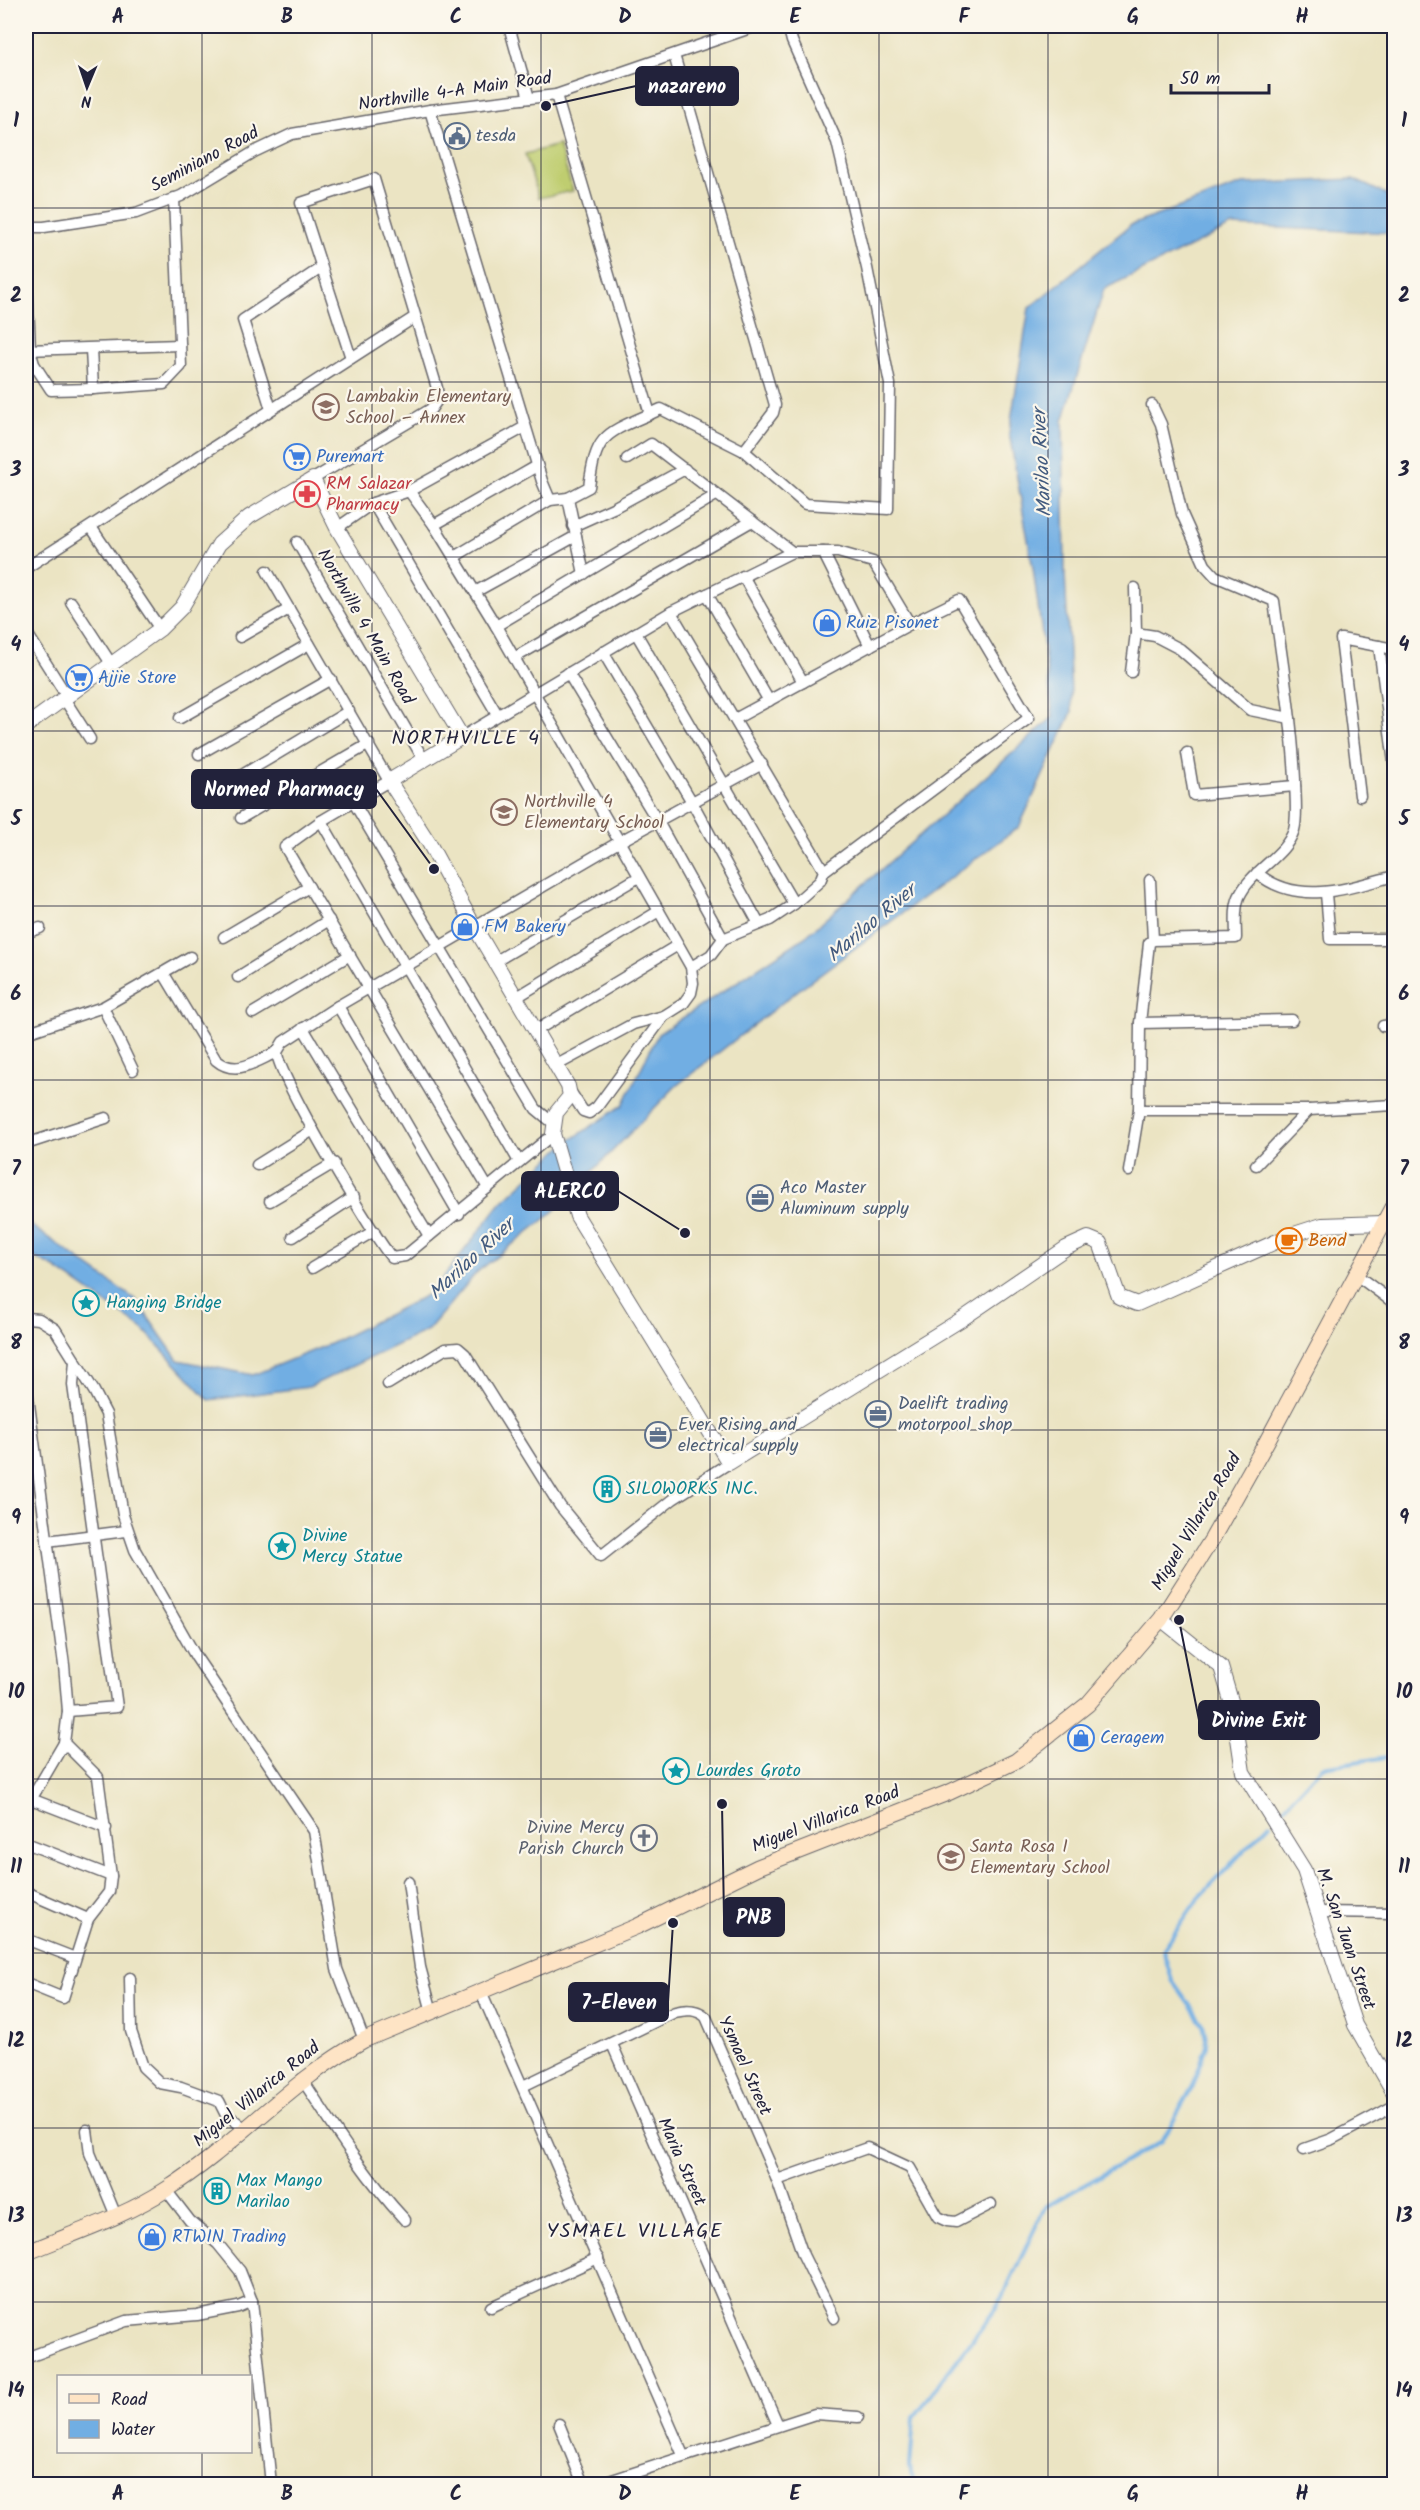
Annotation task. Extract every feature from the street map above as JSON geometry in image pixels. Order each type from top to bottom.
[{"type":"main road","name":"Miguel Villarica Road","points":[[26,2253],[116,2216],[166,2190],[206,2162],[302,2079],[329,2059],[364,2040],[638,1926],[758,1867],[950,1792],[1016,1761],[1088,1704],[1161,1619],[1212,1539],[1267,1442],[1355,1274],[1395,1204]]},
{"type":"street","points":[[509,26],[529,98]]},
{"type":"street","name":"Northville 4-A Main Road","points":[[292,134],[430,110],[556,95],[756,26]]},
{"type":"street","points":[[454,557],[550,500],[568,498],[590,488],[596,449],[613,430],[661,409],[744,452],[805,504],[888,509],[890,384],[869,280],[837,142],[792,41],[788,26]]},
{"type":"street","points":[[674,55],[775,405],[773,413],[744,452]]},
{"type":"street","points":[[556,95],[650,414]]},
{"type":"street","points":[[430,110],[525,427],[550,500]]},
{"type":"street","name":"Seminiano Road","points":[[26,227],[44,227],[136,213],[174,198],[254,152],[292,134]]},
{"type":"street","points":[[26,726],[160,629],[182,607],[219,544],[249,517],[431,409],[438,399],[437,388],[374,179],[302,203],[351,358]]},
{"type":"street","points":[[26,255],[28,350],[51,390],[164,384],[181,366],[174,198]]},
{"type":"street","points":[[271,409],[243,320],[321,268]]},
{"type":"street","points":[[26,568],[415,318]]},
{"type":"street","points":[[28,350],[180,345]]},
{"type":"street","points":[[91,349],[93,389]]},
{"type":"street","points":[[1129,1171],[1139,1110],[1140,1023],[1149,943],[1153,940],[1236,938],[1236,910],[1239,897],[1257,873],[1289,841],[1295,827],[1295,786],[1290,718],[1274,601],[1215,576],[1205,565],[1182,514],[1161,424],[1152,405]]},
{"type":"street","points":[[337,528],[373,503],[409,491],[525,427]]},
{"type":"street","points":[[627,459],[651,444],[792,552]]},
{"type":"street","points":[[434,525],[537,466]]},
{"type":"street","points":[[475,592],[614,508],[685,469]]},
{"type":"street","points":[[313,479],[337,528],[462,737]]},
{"type":"street","points":[[409,491],[434,525],[496,626],[691,967],[693,983],[691,993],[683,1004],[664,1016],[633,1024],[557,1065]]},
{"type":"street","points":[[496,626],[716,495]]},
{"type":"street","points":[[568,498],[584,574]]},
{"type":"street","points":[[373,503],[497,714]]},
{"type":"street","points":[[514,658],[752,521]]},
{"type":"street","points":[[91,527],[160,629]]},
{"type":"street","name":"Northville 4 Main Road","points":[[297,542],[424,760]]},
{"type":"street","points":[[488,1188],[285,847],[321,821],[671,612],[792,552],[838,552],[873,562],[910,624]]},
{"type":"street","points":[[823,552],[870,646]]},
{"type":"street","points":[[267,571],[389,781],[429,843],[474,926],[583,1111],[590,1113],[597,1107],[664,1016]]},
{"type":"street","points":[[743,576],[803,682]]},
{"type":"street","points":[[1131,672],[1136,633],[1135,588]]},
{"type":"street","points":[[707,594],[768,701]]},
{"type":"street","points":[[691,967],[711,955],[723,939],[770,920],[794,904],[820,881],[824,871],[1029,718],[959,600],[735,719]]},
{"type":"street","points":[[71,602],[112,665]]},
{"type":"street","points":[[240,637],[289,609]]},
{"type":"street","points":[[671,612],[824,871]]},
{"type":"street","points":[[636,633],[794,904]]},
{"type":"street","points":[[1136,633],[1155,636],[1180,649],[1250,710],[1290,718]]},
{"type":"street","points":[[28,635],[90,739]]},
{"type":"street","points":[[1360,796],[1341,639],[1395,649]]},
{"type":"street","points":[[180,718],[309,644]]},
{"type":"street","points":[[1379,646],[1395,763]]},
{"type":"street","points":[[603,652],[692,802],[759,924]]},
{"type":"street","points":[[568,673],[658,822],[723,939]]},
{"type":"street","points":[[200,754],[330,679]]},
{"type":"street","points":[[222,787],[349,711]]},
{"type":"street","points":[[241,818],[369,744]]},
{"type":"street","points":[[1187,753],[1194,795],[1295,786]]},
{"type":"street","points":[[551,1140],[518,1161],[459,1214],[405,1256],[396,1259],[389,1255],[313,1130],[279,1067],[277,1052],[279,1046],[338,1006],[474,926],[619,842],[762,764]]},
{"type":"street","points":[[354,803],[536,1109],[553,1123]]},
{"type":"street","points":[[321,821],[518,1161]]},
{"type":"street","points":[[1257,873],[1268,882],[1289,889],[1326,894],[1395,876]]},
{"type":"street","points":[[496,961],[639,877]]},
{"type":"street","points":[[1150,880],[1153,940]]},
{"type":"street","points":[[224,937],[309,887]]},
{"type":"street","points":[[1326,894],[1330,939],[1395,939]]},
{"type":"street","points":[[517,997],[659,911]]},
{"type":"street","points":[[238,976],[329,920]]},
{"type":"street","points":[[26,933],[40,928]]},
{"type":"street","points":[[537,1030],[678,945]]},
{"type":"street","points":[[253,1013],[350,955]]},
{"type":"street","points":[[26,1034],[103,1007],[190,957]]},
{"type":"street","points":[[164,974],[216,1060],[225,1068],[239,1069],[277,1052]]},
{"type":"street","points":[[338,1006],[459,1214]]},
{"type":"street","points":[[103,1007],[133,1070]]},
{"type":"street","points":[[1140,1023],[1292,1020]]},
{"type":"street","points":[[1383,1026],[1395,1025]]},
{"type":"street","points":[[303,1028],[429,1236]]},
{"type":"street","points":[[570,1091],[553,1123],[551,1140],[578,1216],[729,1463]]},
{"type":"street","points":[[1139,1110],[1309,1110],[1395,1105]]},
{"type":"street","points":[[1256,1165],[1309,1110]]},
{"type":"street","points":[[26,1144],[106,1118]]},
{"type":"street","points":[[257,1165],[313,1130]]},
{"type":"street","points":[[270,1201],[334,1163]]},
{"type":"street","points":[[293,1237],[354,1197]]},
{"type":"street","points":[[388,1384],[445,1349],[458,1348],[465,1354],[560,1506],[601,1556],[673,1499],[962,1319],[1066,1248],[1088,1238],[1100,1243],[1119,1297],[1137,1304],[1291,1235],[1322,1225],[1383,1223]]},
{"type":"street","points":[[312,1268],[374,1231]]},
{"type":"street","points":[[1355,1274],[1395,1303]]},
{"type":"street","points":[[26,1318],[39,1319],[55,1329],[106,1414],[126,1532],[196,1657],[301,1808],[314,1831],[338,1969],[364,2040]]},
{"type":"street","points":[[68,1711],[117,1707],[73,1385],[75,1360]]},
{"type":"street","points":[[26,1382],[68,1711],[64,1743],[28,1804],[106,1828]]},
{"type":"street","points":[[47,1540],[126,1532]]},
{"type":"street","name":"M. San Juan Street","points":[[1161,1619],[1221,1667],[1234,1711],[1243,1772],[1304,1870],[1319,1912],[1327,1946],[1355,2025],[1395,2093]]},
{"type":"street","points":[[26,1983],[63,1998],[88,1919],[109,1892],[111,1876],[98,1777],[64,1743]]},
{"type":"street","points":[[26,1843],[111,1876]]},
{"type":"street","points":[[408,1882],[420,1967],[432,2012]]},
{"type":"street","points":[[26,1892],[88,1919]]},
{"type":"street","points":[[1319,1912],[1395,1913]]},
{"type":"street","points":[[26,1939],[75,1958]]},
{"type":"street","points":[[130,1978],[131,2031],[143,2067],[160,2083],[181,2086],[219,2101],[225,2113],[244,2128]]},
{"type":"street","points":[[481,1992],[683,2455]]},
{"type":"street","name":"Ysmael Street","points":[[523,2086],[675,2012],[692,2010],[700,2012],[706,2017],[777,2180]]},
{"type":"street","name":"Maria Street","points":[[612,2044],[778,2425]]},
{"type":"street","points":[[302,2079],[382,2196],[405,2220]]},
{"type":"street","points":[[1304,2149],[1332,2139],[1395,2106]]},
{"type":"street","points":[[87,2130],[90,2153],[116,2216]]},
{"type":"street","points":[[834,2318],[803,2254],[777,2180],[867,2148],[910,2168],[938,2217],[947,2222],[956,2222],[991,2204]]},
{"type":"street","points":[[166,2190],[190,2221],[218,2244],[240,2271],[252,2301],[271,2484]]},
{"type":"street","points":[[491,2307],[598,2258]]},
{"type":"street","points":[[26,2358],[126,2321],[197,2315],[238,2307],[252,2301]]},
{"type":"street","points":[[600,2484],[683,2455],[815,2414],[858,2417]]},
{"type":"street","points":[[559,2424],[583,2484]]},
{"type":"green space","points":[[559,145],[573,191],[539,198],[525,154]]},
{"type":"water","name":"Marilao River","points":[[1353,179],[1394,198],[1394,233],[1232,226],[1104,289],[1063,421],[1065,574],[1072,712],[1019,827],[801,988],[676,1086],[550,1215],[477,1272],[428,1330],[309,1387],[209,1400],[143,1329],[55,1268],[26,1253],[26,1222],[136,1300],[178,1360],[253,1375],[332,1343],[431,1293],[501,1203],[566,1143],[623,1105],[658,1034],[805,937],[1053,717],[1033,568],[1009,433],[1029,308],[1131,225],[1242,184]]},
{"type":"waterway","points":[[1275,1817],[1322,1767],[1394,1756]]},
{"type":"waterway","points":[[913,2484],[910,2467],[914,2417],[998,2306],[1045,2207],[1162,2141],[1193,2086],[1207,2045],[1203,2024],[1172,1980],[1163,1950],[1198,1899],[1270,1823]]},
{"type":"place","name":"nazareno","points":[[546,106]]},
{"type":"place","name":"tesda","points":[[457,136]]},
{"type":"place","name":"Lambakin Elementary School – Annex","points":[[326,407]]},
{"type":"place","name":"Puremart","points":[[297,457]]},
{"type":"place","name":"RM Salazar Pharmacy","points":[[307,494]]},
{"type":"place","name":"Ruiz Pisonet","points":[[827,623]]},
{"type":"place","name":"Ajjie Store","points":[[79,678]]},
{"type":"place","name":"Northville 4 Elementary School","points":[[504,812]]},
{"type":"place","name":"Normed Pharmacy","points":[[434,869]]},
{"type":"place","name":"FM Bakery","points":[[465,927]]},
{"type":"place","name":"Aco Master Aluminum supply","points":[[760,1198]]},
{"type":"place","name":"ALERCO","points":[[685,1233]]},
{"type":"place","name":"Bend","points":[[1289,1241]]},
{"type":"place","name":"Hanging Bridge","points":[[86,1303]]},
{"type":"place","name":"Daelift trading motorpool shop","points":[[878,1414]]},
{"type":"place","name":"Ever Rising and electrical supply","points":[[658,1435]]},
{"type":"place","name":"SILOWORKS INC.","points":[[607,1489]]},
{"type":"place","name":"Divine Mercy Statue","points":[[282,1546]]},
{"type":"place","name":"Divine Exit","points":[[1179,1620]]},
{"type":"place","name":"Ceragem","points":[[1081,1738]]},
{"type":"place","name":"Lourdes Groto","points":[[676,1771]]},
{"type":"place","name":"PNB","points":[[722,1804]]},
{"type":"place","name":"Divine Mercy Parish Church","points":[[644,1838]]},
{"type":"place","name":"Santa Rosa I Elementary School","points":[[951,1857]]},
{"type":"place","name":"7-Eleven","points":[[673,1923]]},
{"type":"place","name":"Max Mango Marilao","points":[[217,2191]]},
{"type":"place","name":"RTWIN Trading","points":[[152,2237]]},
{"type":"district","name":"NORTHVILLE 4","points":[[466,739]]},
{"type":"district","name":"YSMAEL VILLAGE","points":[[635,2232]]}]
